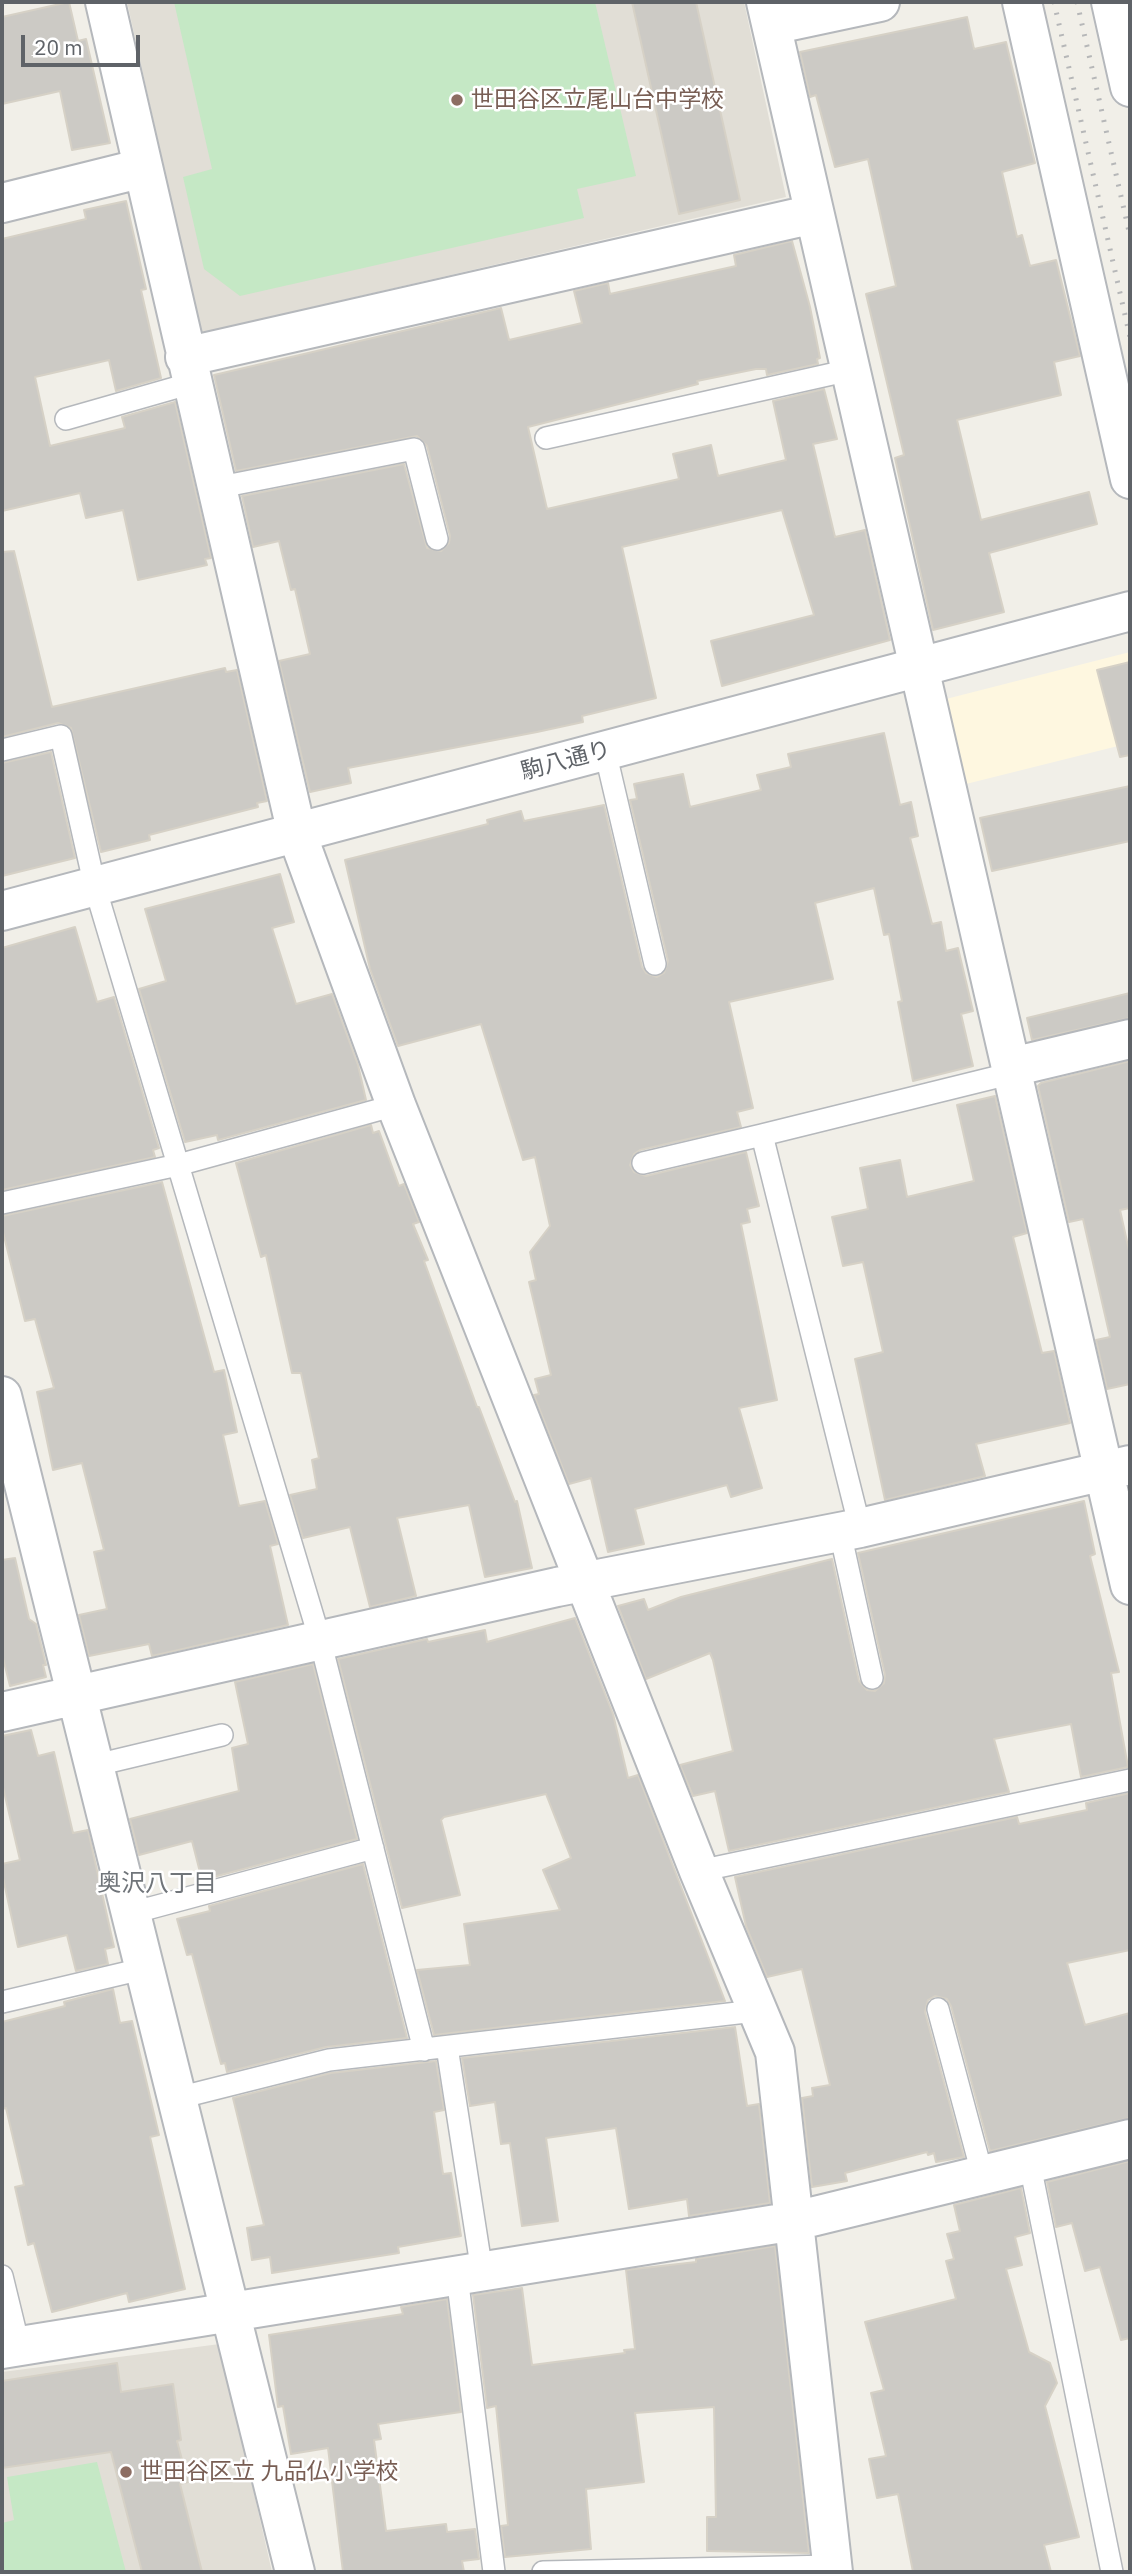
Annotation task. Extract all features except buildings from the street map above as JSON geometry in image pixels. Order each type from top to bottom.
[{"type":"street","points":[[105,2],[297,834],[396,1105],[755,2011],[775,2052],[833,2569]]},
{"type":"street","points":[[880,2],[769,13],[1012,1070],[1116,1468],[1130,1585]]},
{"type":"street","points":[[1021,2],[1130,479]]},
{"type":"street","points":[[1111,2],[1130,87]]},
{"type":"street","points":[[2,203],[143,169]]},
{"type":"street","points":[[189,370],[814,214]]},
{"type":"street","name":"駒八通り","points":[[2,911],[297,834],[918,665],[1130,611]]},
{"type":"street","points":[[1012,1070],[1130,1039]]},
{"type":"street","points":[[2,1396],[174,2099],[295,2572]]},
{"type":"street","points":[[2,1712],[584,1581],[850,1530],[1116,1468]]},
{"type":"street","points":[[10,2348],[795,2221],[983,2177],[1130,2138]]},
{"type":"lane","points":[[66,419],[189,370]]},
{"type":"lane","points":[[546,438],[850,370]]},
{"type":"lane","points":[[215,488],[414,449],[437,539]]},
{"type":"lane","points":[[2,750],[61,736],[95,887],[320,1640],[424,2050]]},
{"type":"lane","points":[[605,751],[655,964]]},
{"type":"lane","points":[[643,1163],[1012,1070]]},
{"type":"lane","points":[[2,1203],[178,1165],[396,1105]]},
{"type":"lane","points":[[762,1135],[850,1530],[872,1678]]},
{"type":"lane","points":[[92,1766],[222,1735]]},
{"type":"lane","points":[[699,1871],[1130,1780]]},
{"type":"lane","points":[[128,1914],[373,1848]]},
{"type":"lane","points":[[2,2002],[142,1969]]},
{"type":"lane","points":[[938,2009],[983,2177]]},
{"type":"lane","points":[[174,2099],[329,2060],[755,2011]]},
{"type":"lane","points":[[447,2047],[470,2274],[494,2572]]},
{"type":"lane","points":[[1030,2165],[1112,2572]]},
{"type":"lane","points":[[2,2276],[10,2348]]},
{"type":"lane","points":[[543,2572],[833,2569]]},
{"type":"shaded area","name":"世田谷区立尾山台中学校","points":[[127,2],[744,2],[786,197],[201,333]]},
{"type":"shaded area","points":[[1130,652],[1130,743],[966,784],[946,699]]},
{"type":"shaded area","name":"世田谷区立 九品仏小学校","points":[[220,2344],[272,2572],[2,2572],[2,2372]]},
{"type":"green space","name":"世田谷区立尾山台中学校","points":[[174,2],[595,2],[636,176],[577,189],[584,218],[240,296],[204,269],[183,177],[212,169]]},
{"type":"green space","points":[[97,2462],[126,2572],[2,2572],[2,2523],[14,2520],[7,2477]]},
{"type":"railway","points":[[1054,2],[1130,337]]},
{"type":"railway","points":[[1077,2],[1130,236]]},
{"type":"place","name":"世田谷区立尾山台中学校","points":[[457,100]]},
{"type":"place","name":"世田谷区立 九品仏小学校","points":[[126,2472]]},
{"type":"district","name":"奥沢八丁目","points":[[157,1884]]}]
